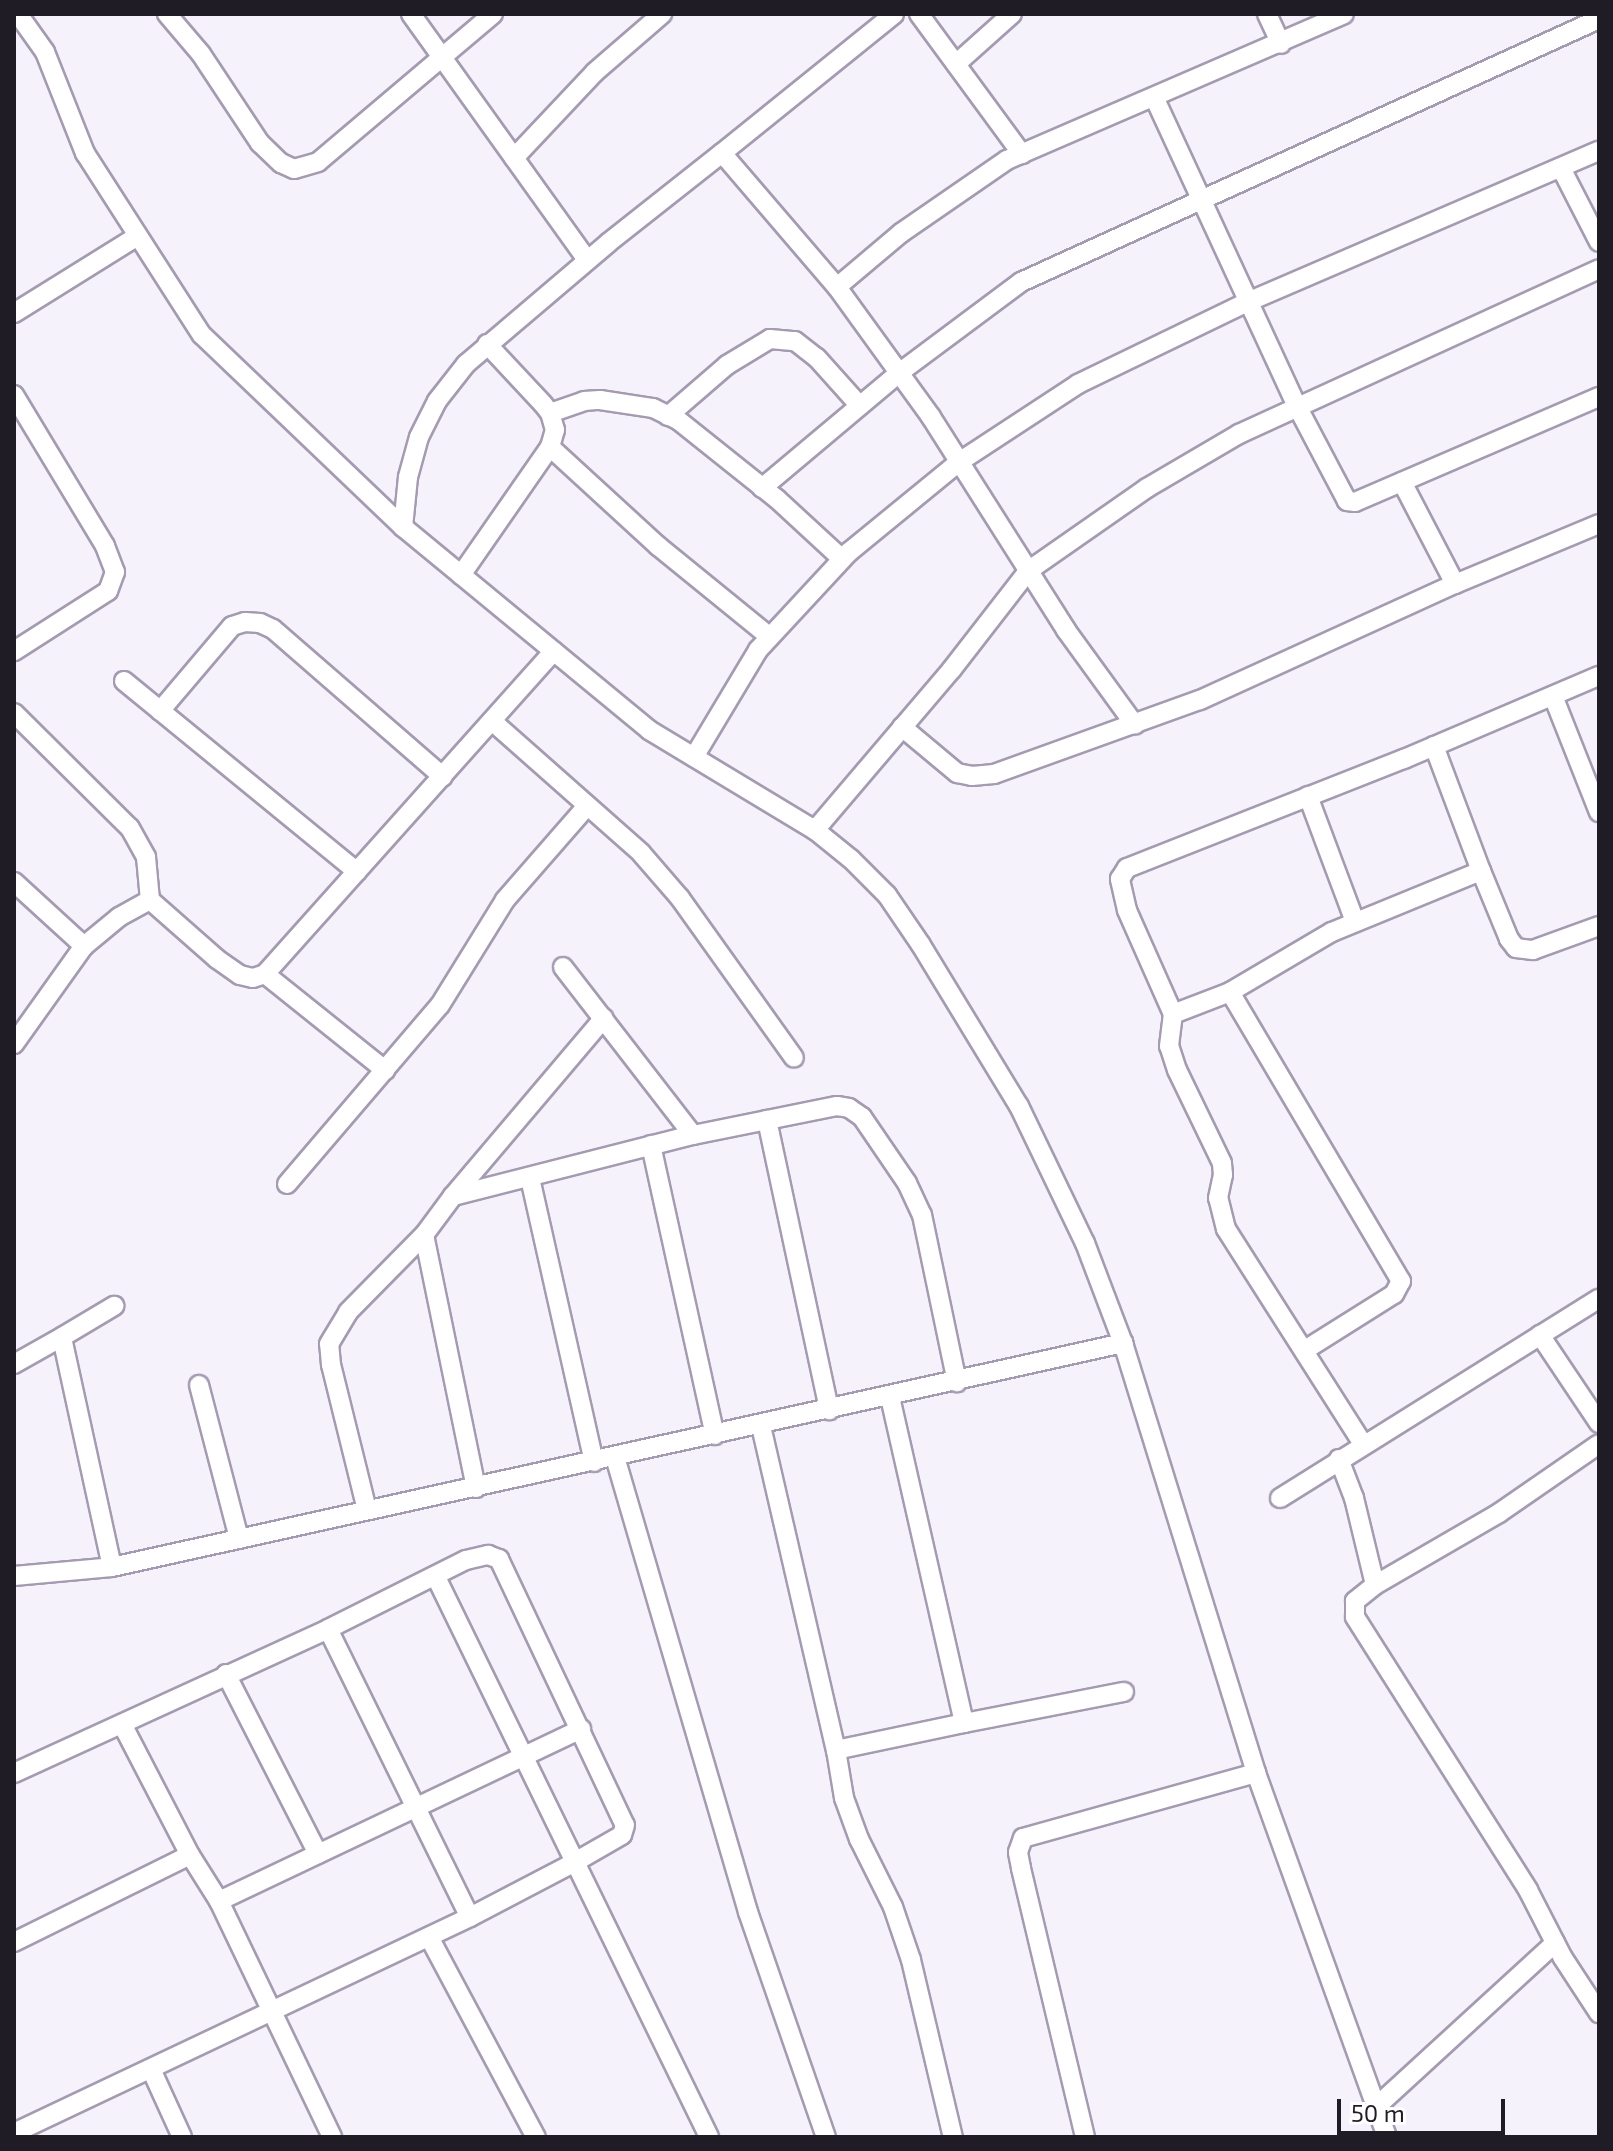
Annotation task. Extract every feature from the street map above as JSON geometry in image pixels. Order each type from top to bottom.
[{"type":"street","points":[[18,14],[45,52],[85,153],[136,237],[202,335],[403,527],[649,730],[815,830],[887,895],[1019,1106],[1085,1243],[1123,1343],[1256,1773],[1387,2137]]},
{"type":"street","points":[[167,14],[201,54],[260,143],[281,163],[294,169],[318,162],[493,14]]},
{"type":"street","points":[[411,14],[587,260]]},
{"type":"street","points":[[514,158],[595,72],[662,14]]},
{"type":"street","points":[[403,527],[408,477],[419,437],[437,401],[487,344],[894,14]]},
{"type":"street","points":[[919,14],[1022,154]]},
{"type":"street","points":[[956,64],[1012,14]]},
{"type":"street","points":[[1267,14],[1281,44]]},
{"type":"street","points":[[837,287],[945,200],[1022,154],[1344,14]]},
{"type":"street","points":[[762,488],[899,373],[1021,282],[1599,19]]},
{"type":"street","points":[[1154,97],[1298,408],[1347,501],[1351,503],[1402,482],[1599,397]]},
{"type":"street","points":[[694,757],[725,699],[770,637],[842,559],[959,462],[1078,384],[1250,301],[1599,151]]},
{"type":"street","points":[[722,153],[837,287],[899,373],[1028,571],[1135,725]]},
{"type":"street","points":[[1561,168],[1599,242]]},
{"type":"street","points":[[14,313],[136,237]]},
{"type":"street","points":[[815,830],[1028,571],[1147,488],[1239,434],[1599,269]]},
{"type":"street","points":[[668,416],[727,365],[770,339],[795,341],[817,358],[860,406]]},
{"type":"street","points":[[461,575],[550,447],[555,430],[550,413],[487,344]]},
{"type":"street","points":[[14,395],[105,546],[115,572],[108,591],[14,651]]},
{"type":"street","points":[[550,413],[584,401],[600,400],[653,408],[668,416],[762,488],[842,559]]},
{"type":"street","points":[[550,447],[658,546],[770,637]]},
{"type":"street","points":[[1402,482],[1455,584]]},
{"type":"street","points":[[902,727],[945,766],[972,776],[1040,759],[1200,700],[1455,584],[1599,524]]},
{"type":"street","points":[[160,711],[232,626],[245,622],[260,623],[273,629],[443,777]]},
{"type":"street","points":[[14,713],[130,828],[146,857],[150,900],[240,975],[253,978],[265,974],[554,651]]},
{"type":"street","points":[[1363,1444],[1226,1229],[1218,1198],[1222,1163],[1169,1046],[1173,1014],[1121,894],[1122,872],[1599,676]]},
{"type":"street","points":[[124,681],[357,872]]},
{"type":"street","points":[[1553,696],[1599,812]]},
{"type":"street","points":[[492,721],[641,853],[680,898],[794,1058]]},
{"type":"street","points":[[1434,746],[1481,871],[1509,939],[1516,948],[1533,950],[1599,926]]},
{"type":"street","points":[[1308,796],[1355,922]]},
{"type":"street","points":[[287,1184],[385,1070],[465,970],[505,900],[587,806]]},
{"type":"street","points":[[1173,1014],[1230,992],[1355,922],[1481,871]]},
{"type":"street","points":[[16,888],[84,946]]},
{"type":"street","points":[[14,1044],[84,946],[119,917],[150,900]]},
{"type":"street","points":[[563,967],[693,1135]]},
{"type":"street","points":[[265,974],[385,1070]]},
{"type":"street","points":[[1230,992],[1401,1281],[1394,1294],[1305,1350]]},
{"type":"street","points":[[367,1510],[329,1344],[348,1312],[424,1235],[453,1196],[604,1018]]},
{"type":"street","points":[[453,1196],[693,1135],[837,1106],[849,1108],[862,1117],[907,1183],[922,1215],[957,1382]]},
{"type":"street","points":[[767,1120],[829,1410]]},
{"type":"street","points":[[651,1145],[715,1435]]},
{"type":"street","points":[[530,1178],[594,1462]]},
{"type":"street","points":[[424,1235],[476,1488]]},
{"type":"street","points":[[1280,1498],[1599,1299]]},
{"type":"street","points":[[14,1364],[114,1306]]},
{"type":"street","points":[[1540,1335],[1599,1423]]},
{"type":"street","points":[[62,1337],[112,1567]]},
{"type":"street","points":[[14,1576],[112,1567],[761,1426],[1123,1343]]},
{"type":"street","points":[[199,1385],[239,1539]]},
{"type":"street","points":[[890,1397],[964,1723]]},
{"type":"street","points":[[761,1426],[836,1750],[844,1798],[893,1907],[911,1960],[953,2137]]},
{"type":"street","points":[[1599,1444],[1499,1513],[1375,1585],[1355,1601],[1353,1607],[1362,1630],[1528,1890],[1555,1943],[1599,2013]]},
{"type":"street","points":[[615,1457],[748,1912],[826,2137]]},
{"type":"street","points":[[1339,1459],[1354,1498],[1375,1585]]},
{"type":"street","points":[[14,1773],[328,1629],[466,1560],[488,1555],[499,1559],[625,1825],[622,1835],[470,1917],[14,2133]]},
{"type":"street","points":[[436,1577],[709,2137]]},
{"type":"street","points":[[328,1629],[470,1917]]},
{"type":"street","points":[[226,1674],[318,1854]]},
{"type":"street","points":[[836,1750],[1124,1692]]},
{"type":"street","points":[[122,1724],[190,1855],[219,1901],[332,2137]]},
{"type":"street","points":[[219,1901],[581,1729]]},
{"type":"street","points":[[1085,2137],[1021,1868],[1018,1852],[1023,1838],[1256,1773]]},
{"type":"street","points":[[14,1942],[190,1855]]},
{"type":"street","points":[[429,1937],[536,2137]]},
{"type":"street","points":[[1376,2107],[1555,1943]]},
{"type":"street","points":[[151,2069],[182,2137]]}]
